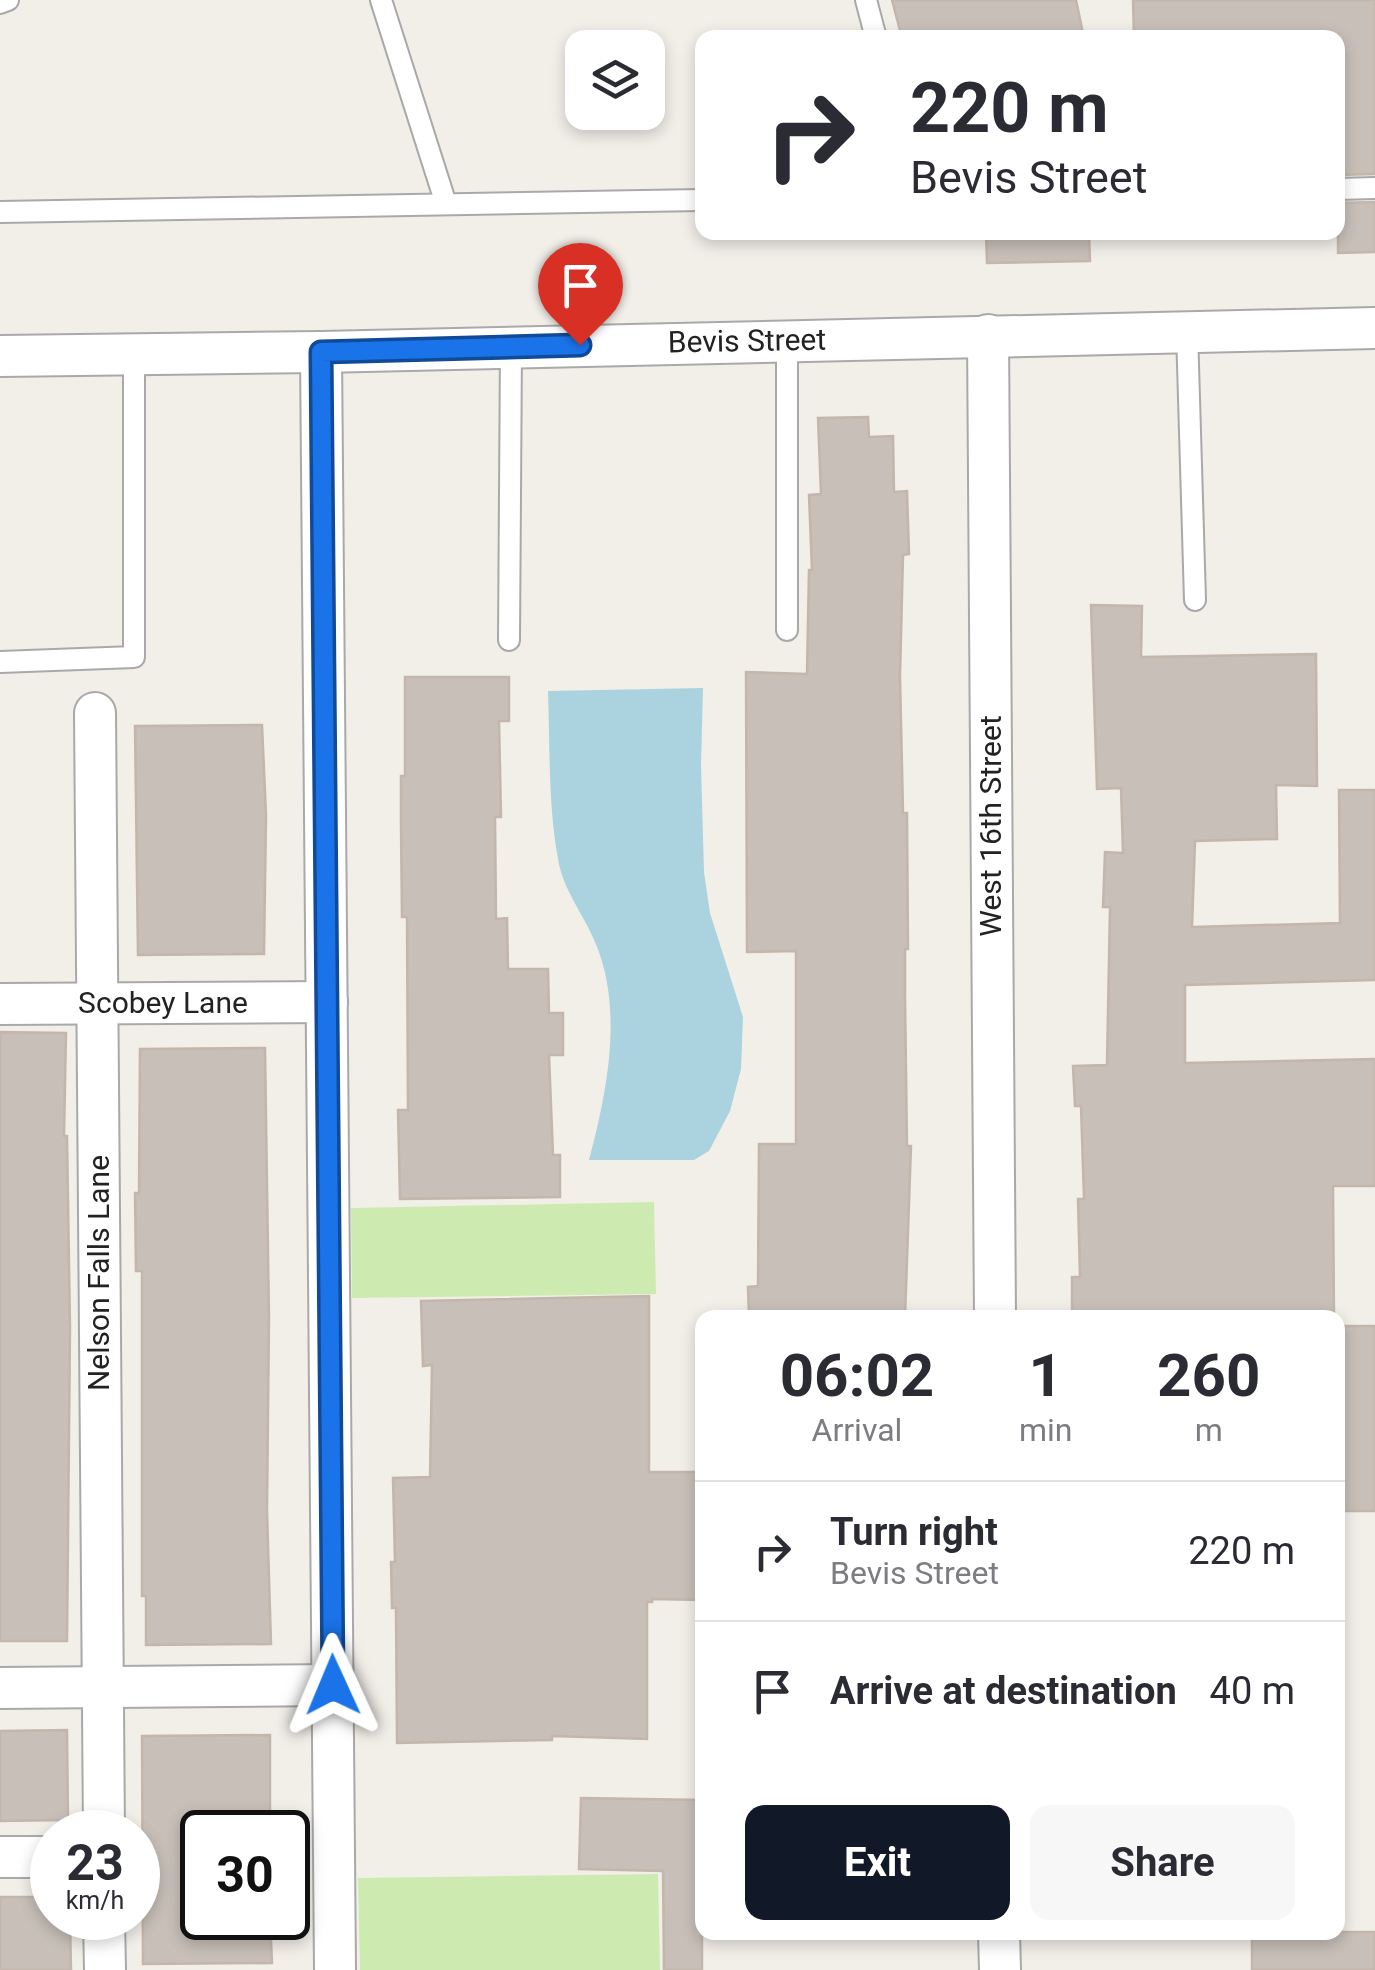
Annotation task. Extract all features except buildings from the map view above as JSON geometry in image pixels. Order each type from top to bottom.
[{"type":"street","name":"Bevis Street","points":[[0,356],[1375,328]]},
{"type":"street","name":"West 16th Street","points":[[988,335],[995,1310]]},
{"type":"street","points":[[321,352],[334,1970]]},
{"type":"street","name":"Nelson Falls Lane","points":[[95,713],[104,1810]]},
{"type":"street","name":"Scobey Lane","points":[[0,1004],[327,1002]]},
{"type":"street","points":[[0,1688],[333,1685]]},
{"type":"street","points":[[0,1857],[30,1858]]},
{"type":"street","points":[[104,1940],[104,1970]]},
{"type":"street","points":[[999,1940],[1000,1970]]},
{"type":"lane","points":[[0,4],[8,0]]},
{"type":"lane","points":[[381,0],[446,204]]},
{"type":"lane","points":[[866,0],[874,30]]},
{"type":"lane","points":[[1345,189],[1375,188]]},
{"type":"lane","points":[[0,212],[695,200]]},
{"type":"lane","points":[[1187,331],[1195,600]]},
{"type":"lane","points":[[787,340],[787,630]]},
{"type":"lane","points":[[510,640],[511,347]]},
{"type":"lane","points":[[0,662],[134,657],[134,355]]},
{"type":"green space","points":[[654,1202],[656,1294],[352,1298],[351,1208]]},
{"type":"green space","points":[[658,1874],[660,1970],[360,1970],[358,1878]]},
{"type":"water","points":[[703,688],[704,872],[710,913],[743,1017],[741,1069],[730,1111],[709,1151],[694,1160],[589,1160],[610,1051],[609,995],[595,942],[558,859],[551,796],[548,691]]},
{"type":"route","points":[[333,1685],[321,352],[580,345]]}]
